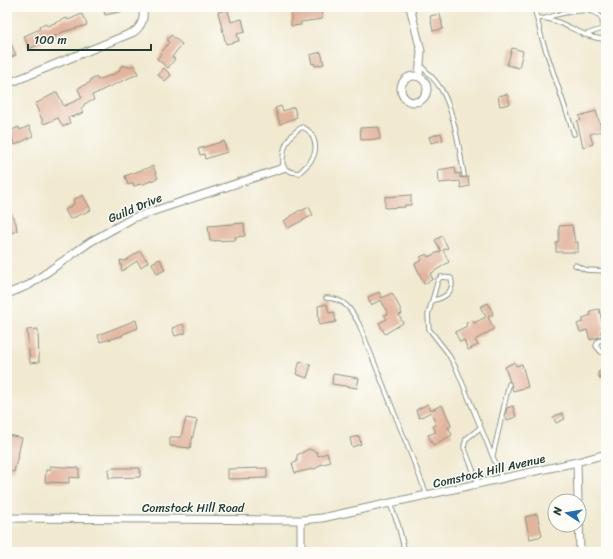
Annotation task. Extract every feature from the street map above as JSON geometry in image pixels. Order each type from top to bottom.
[{"type":"street","points":[[7,84],[134,32],[144,20],[143,7]]},
{"type":"street","points":[[410,7],[420,44],[419,77]]},
{"type":"street","name":"Guild Drive","points":[[7,294],[29,285],[90,242],[133,218],[283,168]]},
{"type":"street","name":"Comstock Hill Avenue","points":[[377,507],[577,462],[606,454]]},
{"type":"street","points":[[577,462],[578,493]]},
{"type":"street","name":"Comstock Hill Road","points":[[7,518],[301,520],[330,517],[377,507]]},
{"type":"street","points":[[301,520],[301,552]]},
{"type":"street","points":[[580,533],[580,552]]},
{"type":"lane","points":[[534,7],[538,18],[542,39],[574,134]]},
{"type":"lane","points":[[538,18],[546,18],[568,11],[586,10],[596,12],[602,16],[602,28],[584,35]]},
{"type":"lane","points":[[546,18],[584,35],[597,39],[606,39]]},
{"type":"lane","points":[[420,65],[439,85],[443,93],[451,118],[464,175]]},
{"type":"lane","points":[[302,127],[307,129],[314,139],[315,149],[312,158],[299,173],[283,168],[282,153],[287,142],[295,131],[302,127]]},
{"type":"lane","points":[[575,265],[586,270],[606,271]]},
{"type":"lane","points":[[434,300],[442,298],[450,291],[453,284],[451,278],[441,277],[438,280],[434,292],[434,300],[428,315],[429,329],[447,352],[457,370],[502,478]]},
{"type":"lane","points":[[326,298],[338,299],[343,302],[352,312],[359,324],[427,496]]},
{"type":"lane","points":[[606,339],[598,341],[596,346],[601,352],[606,353]]},
{"type":"lane","points":[[493,455],[509,384]]},
{"type":"lane","points":[[478,484],[464,447],[466,439],[480,428]]},
{"type":"lane","points":[[390,504],[398,524],[405,552]]},
{"type":"building","points":[[103,7],[128,7],[129,10],[105,15]]},
{"type":"building","points":[[321,8],[322,19],[301,22],[301,25],[291,26],[291,13]]},
{"type":"building","points":[[228,10],[231,22],[242,19],[245,32],[237,34],[239,41],[226,44],[218,12]]},
{"type":"building","points":[[82,14],[87,25],[63,32],[29,49],[24,36],[40,29],[39,27],[46,24],[47,26]]},
{"type":"building","points":[[440,14],[443,29],[433,31],[430,16]]},
{"type":"building","points":[[7,34],[16,55],[7,59]]},
{"type":"building","points":[[171,35],[182,44],[172,57],[175,59],[168,68],[157,59],[169,42],[167,40]]},
{"type":"building","points":[[512,48],[523,51],[519,68],[507,65]]},
{"type":"building","points":[[321,52],[324,64],[315,66],[314,63],[312,64],[310,55]]},
{"type":"building","points":[[122,65],[129,67],[134,65],[138,74],[92,95],[94,100],[84,104],[81,108],[83,113],[68,118],[70,123],[63,127],[58,118],[44,124],[35,104],[57,92],[64,106],[82,98],[78,89],[80,87],[91,82],[90,80],[97,77],[98,80],[116,73]]},
{"type":"building","points":[[164,68],[171,75],[165,81],[158,75]]},
{"type":"building","points":[[507,94],[510,104],[500,106],[498,96]]},
{"type":"building","points":[[281,106],[283,111],[294,107],[297,117],[280,124],[275,108]]},
{"type":"building","points":[[596,111],[602,131],[590,134],[593,144],[583,147],[577,121],[581,120],[579,116]]},
{"type":"building","points":[[29,126],[33,136],[15,145],[13,140],[10,142],[7,132],[19,127],[20,130]]},
{"type":"building","points":[[379,127],[380,139],[361,140],[360,128]]},
{"type":"building","points":[[441,133],[443,140],[431,143],[429,137]]},
{"type":"building","points":[[224,141],[227,152],[205,159],[204,154],[200,155],[198,149]]},
{"type":"building","points":[[153,166],[158,178],[141,185],[134,186],[133,183],[128,185],[125,176]]},
{"type":"building","points":[[455,167],[456,174],[460,173],[460,178],[468,177],[469,186],[461,188],[460,181],[439,183],[438,170]]},
{"type":"building","points":[[83,195],[91,210],[70,219],[65,210],[74,204],[73,200]]},
{"type":"building","points":[[411,195],[411,205],[405,205],[405,207],[385,208],[385,197]]},
{"type":"building","points":[[7,206],[16,223],[17,231],[7,234]]},
{"type":"building","points":[[309,207],[313,215],[288,228],[284,221],[300,210],[301,211]]},
{"type":"building","points":[[244,223],[245,236],[235,237],[236,240],[210,241],[208,226]]},
{"type":"building","points":[[572,225],[575,242],[578,242],[578,252],[556,252],[559,226]]},
{"type":"building","points":[[442,236],[448,248],[443,250],[449,262],[430,274],[433,279],[424,284],[415,264],[422,260],[420,257],[427,254],[428,257],[441,251],[435,240]]},
{"type":"building","points":[[140,251],[148,262],[141,267],[137,261],[122,271],[120,260],[125,261]]},
{"type":"building","points":[[160,259],[165,270],[157,274],[152,263]]},
{"type":"building","points":[[379,292],[382,298],[392,293],[402,314],[399,315],[403,323],[385,334],[379,323],[387,319],[384,315],[388,314],[381,300],[371,305],[368,297]]},
{"type":"building","points":[[488,303],[493,314],[488,317],[494,329],[475,340],[478,345],[468,350],[464,340],[460,342],[455,332],[467,326],[466,323],[472,320],[474,323],[486,317],[480,307]]},
{"type":"building","points":[[327,304],[329,313],[334,312],[336,322],[319,325],[318,306]]},
{"type":"building","points":[[599,309],[604,330],[601,331],[602,336],[590,340],[587,330],[580,332],[577,324],[583,322],[583,318],[591,315],[590,311]]},
{"type":"building","points":[[136,320],[138,328],[123,334],[122,336],[100,342],[98,335]]},
{"type":"building","points":[[183,324],[186,333],[175,336],[172,328]]},
{"type":"building","points":[[38,329],[39,362],[30,363],[27,330]]},
{"type":"building","points":[[300,361],[311,365],[307,378],[296,374]]},
{"type":"building","points":[[515,362],[516,366],[522,364],[528,387],[513,391],[505,367]]},
{"type":"building","points":[[606,369],[606,377],[600,379],[598,372]]},
{"type":"building","points":[[333,374],[359,378],[357,388],[332,384]]},
{"type":"building","points":[[428,404],[431,410],[442,405],[451,426],[448,427],[452,435],[433,445],[428,435],[436,432],[433,426],[436,425],[431,412],[419,418],[416,410]]},
{"type":"building","points":[[513,406],[516,417],[507,420],[505,415],[507,408]]},
{"type":"building","points":[[562,413],[565,419],[556,423],[553,417]]},
{"type":"building","points":[[186,418],[197,420],[190,448],[170,446],[170,437],[181,437]]},
{"type":"building","points":[[8,435],[22,438],[14,472],[7,470]]},
{"type":"building","points":[[359,436],[361,444],[352,447],[350,438]]},
{"type":"building","points":[[309,449],[317,452],[318,456],[327,453],[330,462],[320,465],[317,468],[295,473],[292,463],[297,462],[297,455]]},
{"type":"building","points":[[50,466],[79,468],[79,478],[69,477],[69,483],[45,482],[46,470],[50,470]]},
{"type":"building","points":[[113,468],[140,468],[140,477],[109,478],[108,470]]},
{"type":"building","points":[[267,468],[267,478],[228,479],[228,469]]},
{"type":"building","points":[[537,514],[542,536],[530,539],[525,517]]}]
